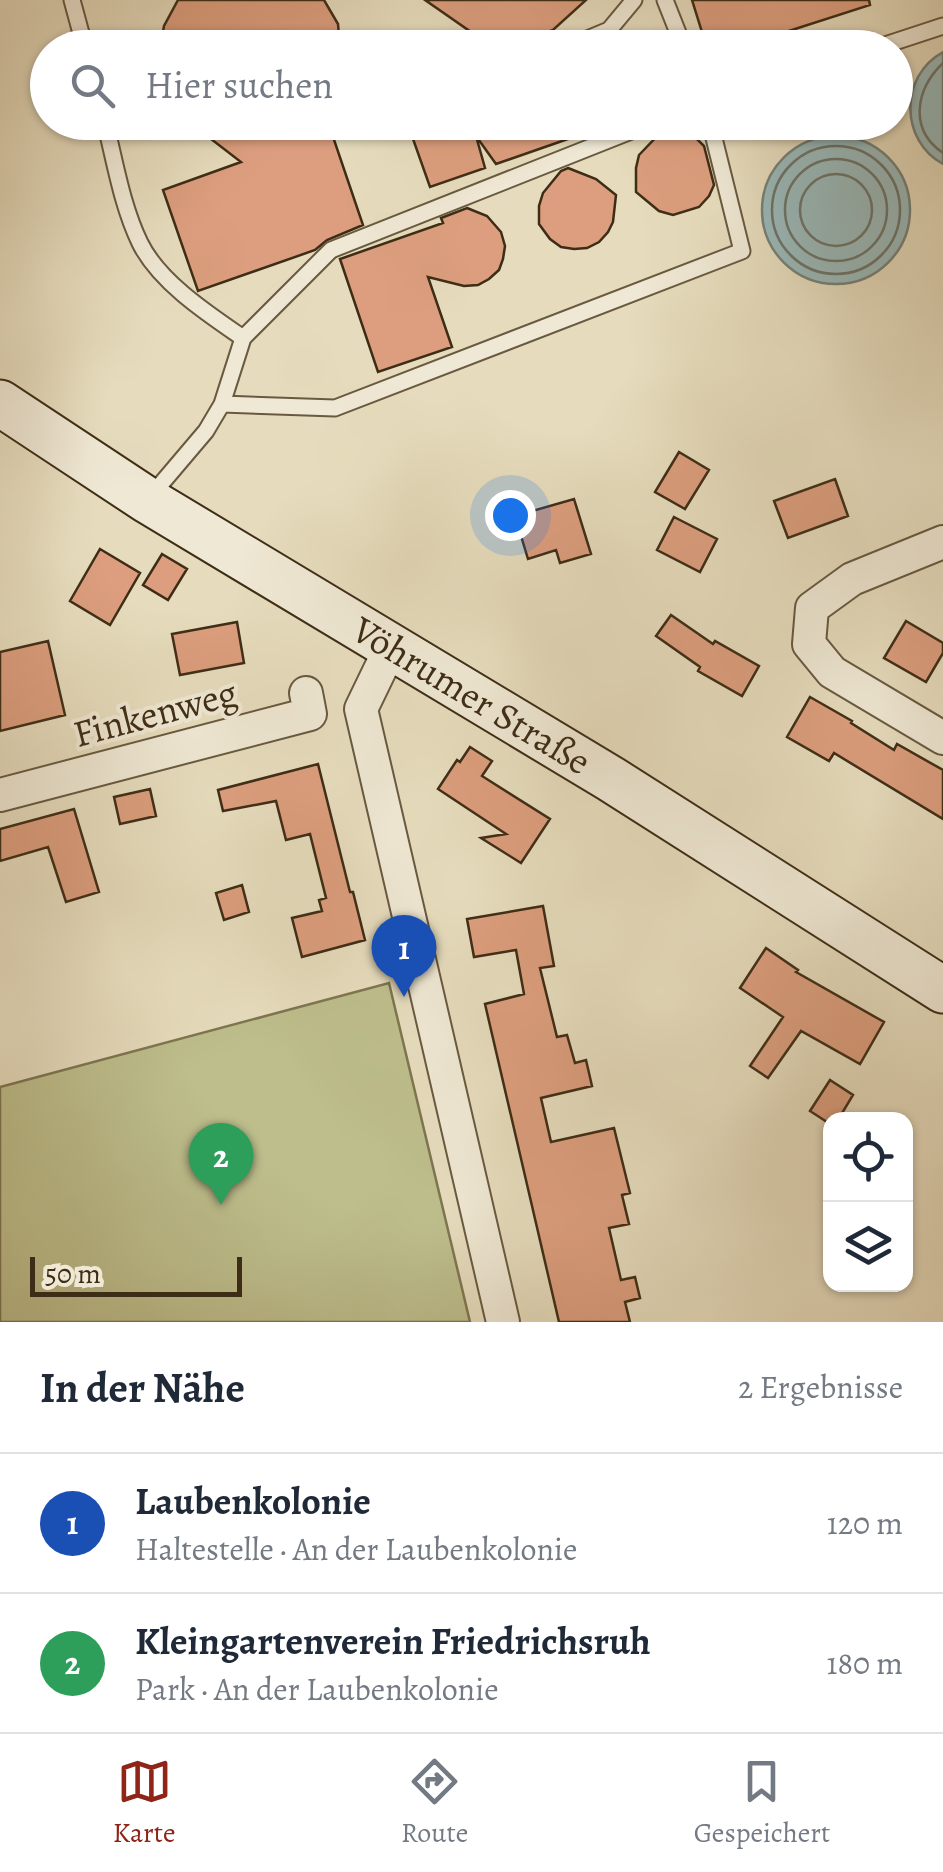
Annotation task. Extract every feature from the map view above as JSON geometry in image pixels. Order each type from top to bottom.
[{"type":"main road","name":"Vöhrumer Straße","points":[[0,403],[148,500],[611,779],[943,990]]},
{"type":"street","points":[[943,542],[852,579],[812,608],[809,644],[832,672],[943,738]]},
{"type":"street","points":[[390,648],[361,709],[502,1322]]},
{"type":"street","name":"Finkenweg","points":[[0,796],[310,714],[306,693]]},
{"type":"lane","points":[[72,0],[80,30]]},
{"type":"lane","points":[[609,30],[634,0]]},
{"type":"lane","points":[[665,0],[677,30]]},
{"type":"lane","points":[[913,36],[943,26]]},
{"type":"lane","points":[[110,140],[141,245],[172,286],[243,338]]},
{"type":"lane","points":[[148,500],[206,431],[222,404],[243,338],[332,250],[609,140]]},
{"type":"lane","points":[[222,404],[335,408],[742,251],[714,140]]},
{"type":"green space","points":[[389,983],[470,1322],[0,1322],[0,1087]]},
{"type":"water","points":[[943,52],[943,164],[929,154],[913,125],[913,89],[929,63]]},
{"type":"water","points":[[814,140],[858,140],[877,148],[898,169],[909,196],[909,224],[898,251],[877,272],[850,283],[822,283],[795,272],[774,251],[763,224],[763,196],[774,169],[795,148]]},
{"type":"building","points":[[178,0],[324,0],[338,30],[163,30]]},
{"type":"building","points":[[425,0],[586,0],[553,30],[468,30]]},
{"type":"building","points":[[692,0],[869,0],[870,5],[792,30],[701,30]]},
{"type":"building","points":[[212,140],[334,140],[363,225],[327,240],[315,250],[198,291],[163,190],[241,162]]},
{"type":"building","points":[[413,140],[477,140],[485,168],[430,187]]},
{"type":"building","points":[[479,140],[565,140],[496,164]]},
{"type":"building","points":[[653,140],[698,140],[704,146],[714,185],[709,196],[699,207],[673,215],[659,211],[636,192],[639,155]]},
{"type":"building","points":[[568,168],[596,179],[616,195],[608,232],[587,248],[561,247],[539,224],[543,193]]},
{"type":"building","points":[[467,208],[487,216],[501,232],[505,246],[499,270],[478,285],[464,286],[428,277],[452,347],[378,372],[340,259],[443,223],[441,218]]},
{"type":"building","points":[[679,452],[709,470],[685,509],[655,492]]},
{"type":"building","points":[[835,479],[848,516],[788,538],[774,501]]},
{"type":"building","points":[[574,499],[591,554],[560,563],[556,550],[528,559],[515,516]]},
{"type":"building","points":[[674,517],[717,539],[700,572],[657,550]]},
{"type":"building","points":[[100,549],[140,573],[110,625],[70,601]]},
{"type":"building","points":[[162,554],[187,569],[168,600],[143,585]]},
{"type":"building","points":[[671,615],[713,644],[715,641],[759,666],[742,696],[698,671],[700,667],[656,636]]},
{"type":"building","points":[[906,621],[943,643],[943,653],[926,682],[884,658]]},
{"type":"building","points":[[237,622],[244,663],[180,675],[172,634]]},
{"type":"building","points":[[48,641],[65,715],[0,731],[0,652]]},
{"type":"building","points":[[810,697],[894,750],[897,744],[943,770],[943,819],[834,753],[829,761],[787,737]]},
{"type":"building","points":[[470,747],[492,761],[482,776],[550,819],[521,863],[481,838],[506,834],[438,789]]},
{"type":"building","points":[[318,764],[365,940],[302,957],[292,918],[322,911],[319,900],[326,898],[310,834],[286,840],[276,801],[223,811],[218,790]]},
{"type":"building","points":[[150,789],[156,816],[120,824],[114,797]]},
{"type":"building","points":[[74,809],[99,892],[66,902],[48,847],[0,861],[0,829]]},
{"type":"building","points":[[242,885],[249,912],[224,920],[216,893]]},
{"type":"building","points":[[543,906],[554,966],[540,968],[557,1037],[567,1035],[575,1063],[586,1060],[592,1086],[541,1098],[551,1142],[614,1128],[630,1193],[622,1195],[629,1224],[609,1228],[621,1280],[635,1277],[640,1298],[625,1302],[630,1322],[559,1322],[485,1004],[524,994],[516,950],[474,957],[467,919]]},
{"type":"building","points":[[766,948],[796,972],[884,1022],[860,1064],[801,1031],[768,1078],[750,1066],[783,1017],[740,988]]},
{"type":"building","points":[[830,1080],[853,1095],[843,1112],[823,1112],[823,1119],[810,1111]]},
{"type":"place","name":"Laubenkolonie","points":[[404,997]]},
{"type":"place","name":"Kleingartenverein Friedrichsruh","points":[[221,1205]]}]
